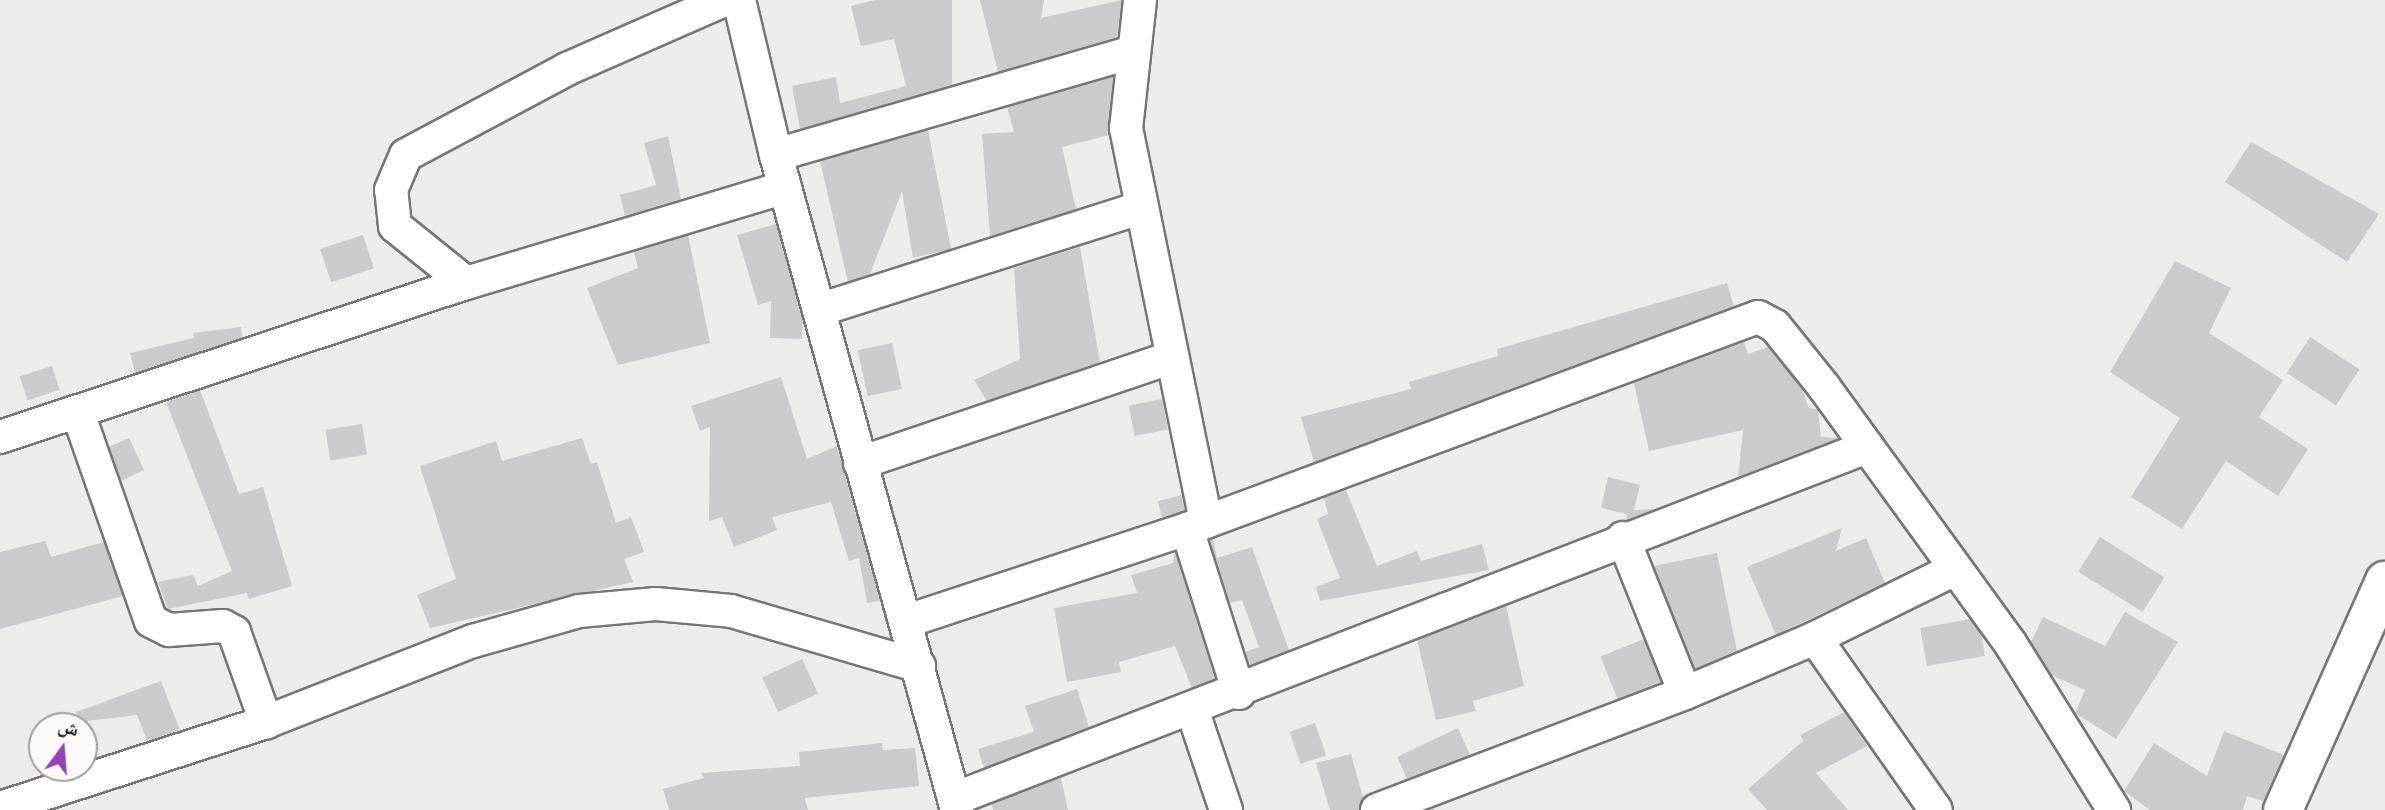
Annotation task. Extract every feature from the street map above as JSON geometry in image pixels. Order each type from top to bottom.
[{"type":"street","points":[[466,283],[395,226],[391,190],[407,155],[567,69],[724,0]]},
{"type":"street","points":[[739,0],[776,155],[822,309],[860,463],[907,621],[956,805],[1623,538],[1867,447]]},
{"type":"street","points":[[1140,0],[1126,128],[1171,358],[1197,526],[1240,693]]},
{"type":"street","points":[[776,155],[1133,52]]},
{"type":"street","points":[[0,437],[466,283],[785,187]]},
{"type":"street","points":[[822,309],[1141,208]]},
{"type":"street","points":[[907,621],[1197,526],[1758,317],[1775,326],[1867,447],[1953,570],[2010,643],[2114,810]]},
{"type":"street","points":[[860,463],[1171,358]]},
{"type":"street","points":[[78,413],[151,621],[169,630],[229,628],[266,722]]},
{"type":"street","points":[[1623,538],[1685,693]]},
{"type":"street","points":[[1377,810],[1685,693],[1815,638],[1953,570]]},
{"type":"street","points":[[2283,810],[2385,581]]},
{"type":"street","points":[[0,808],[266,722],[473,641],[579,611],[656,604],[731,611],[919,666]]},
{"type":"street","points":[[1815,638],[1936,810]]},
{"type":"street","points":[[1192,709],[1226,810]]},
{"type":"building","points":[[875,0],[952,0],[952,85],[800,129],[792,86],[836,77],[840,103],[906,86],[894,39],[861,46],[851,6]]},
{"type":"building","points":[[980,0],[1044,0],[1041,18],[1122,0],[1117,37],[998,72]]},
{"type":"building","points":[[1113,77],[1109,135],[1062,147],[1076,209],[990,236],[982,134],[1014,132],[1007,107]]},
{"type":"building","points":[[928,130],[951,249],[913,258],[902,191],[870,274],[848,282],[820,161]]},
{"type":"building","points":[[668,136],[681,199],[625,216],[620,195],[656,185],[644,143]]},
{"type":"building","points":[[2251,142],[2379,214],[2347,262],[2225,182]]},
{"type":"building","points":[[776,224],[803,321],[802,339],[770,338],[771,301],[758,305],[737,235]]},
{"type":"building","points":[[363,235],[374,268],[331,282],[320,249]]},
{"type":"building","points":[[688,235],[710,343],[618,365],[587,288],[638,268],[634,252]]},
{"type":"building","points":[[1080,247],[1100,362],[987,401],[974,380],[1020,359],[1014,268]]},
{"type":"building","points":[[2175,261],[2231,288],[2209,333],[2283,380],[2259,417],[2308,449],[2278,496],[2226,461],[2182,529],[2131,497],[2180,418],[2110,372]]},
{"type":"building","points":[[1727,283],[1734,306],[1314,462],[1301,417],[1411,389],[1409,382],[1498,356],[1497,349]]},
{"type":"building","points":[[241,327],[242,338],[135,373],[130,353],[194,338],[193,333]]},
{"type":"building","points":[[2310,337],[2359,369],[2336,405],[2287,373]]},
{"type":"building","points":[[1744,342],[1748,354],[1768,347],[1802,389],[1809,408],[1818,409],[1821,437],[1839,438],[1738,477],[1743,430],[1649,451],[1634,383]]},
{"type":"building","points":[[892,343],[902,389],[868,396],[858,350]]},
{"type":"building","points":[[52,366],[60,390],[27,400],[20,377]]},
{"type":"building","points":[[781,377],[807,459],[837,446],[880,601],[867,603],[859,558],[849,561],[831,502],[772,517],[777,530],[734,547],[722,517],[709,521],[710,427],[700,431],[691,406]]},
{"type":"building","points":[[200,390],[239,494],[263,487],[292,586],[249,599],[247,593],[168,609],[158,582],[193,575],[198,586],[232,571],[166,402]]},
{"type":"building","points":[[1162,399],[1168,429],[1135,436],[1129,405]]},
{"type":"building","points":[[362,424],[367,455],[330,460],[325,430]]},
{"type":"building","points":[[129,438],[144,470],[121,481],[109,447]]},
{"type":"building","points":[[582,438],[591,464],[597,462],[616,523],[631,517],[644,552],[624,559],[633,582],[430,628],[417,595],[456,579],[420,466],[496,441],[502,461]]},
{"type":"building","points":[[1608,477],[1640,485],[1634,510],[1655,509],[1627,520],[1626,514],[1601,508]]},
{"type":"building","points":[[1346,490],[1377,566],[1417,551],[1421,561],[1482,544],[1489,570],[1320,601],[1316,587],[1340,578],[1317,519],[1328,514],[1324,498]]},
{"type":"building","points":[[1182,495],[1185,510],[1162,518],[1158,501]]},
{"type":"building","points":[[1842,528],[1836,551],[1866,538],[1885,583],[1776,635],[1747,567]]},
{"type":"building","points":[[2100,537],[2164,577],[2143,612],[2078,572]]},
{"type":"building","points":[[1213,539],[1217,558],[1252,547],[1289,650],[1250,665],[1245,652],[1259,647],[1242,600],[1230,603],[1210,540]]},
{"type":"building","points":[[45,541],[51,557],[104,542],[123,596],[0,629],[0,552]]},
{"type":"building","points":[[1175,552],[1215,679],[1192,688],[1175,646],[1119,662],[1121,672],[1067,682],[1054,608],[1137,593],[1131,575],[1173,563]]},
{"type":"building","points":[[1717,553],[1737,651],[1695,669],[1654,566]]},
{"type":"building","points":[[1506,606],[1524,686],[1473,701],[1476,711],[1436,720],[1417,640]]},
{"type":"building","points":[[2125,612],[2178,642],[2116,739],[2075,713],[2085,690],[2051,675],[2031,642],[2043,617],[2105,646]]},
{"type":"building","points":[[1970,619],[1981,634],[1985,656],[1927,666],[1920,628]]},
{"type":"building","points":[[1644,639],[1661,682],[1618,699],[1600,657]]},
{"type":"building","points":[[802,659],[818,693],[778,712],[762,678]]},
{"type":"building","points":[[161,681],[180,730],[147,741],[137,715],[98,720],[98,712],[76,712]]},
{"type":"building","points":[[1077,689],[1089,727],[984,768],[978,749],[1034,732],[1025,706]]},
{"type":"building","points":[[1844,712],[1867,746],[1816,773],[1848,810],[1767,810],[1748,789],[1803,741],[1800,735]]},
{"type":"building","points":[[1315,723],[1326,755],[1301,764],[1289,732]]},
{"type":"building","points":[[1458,728],[1470,755],[1407,779],[1397,757]]},
{"type":"building","points":[[2224,731],[2284,755],[2263,801],[2247,796],[2243,810],[2150,810],[2124,791],[2154,743],[2207,776]]},
{"type":"building","points":[[882,743],[883,750],[915,748],[919,786],[805,798],[808,810],[669,810],[663,789],[704,778],[701,773],[800,766],[799,752]]},
{"type":"building","points":[[1351,754],[1363,798],[1359,810],[1330,810],[1316,763]]},
{"type":"building","points":[[1061,777],[1068,810],[993,810],[992,804]]}]
